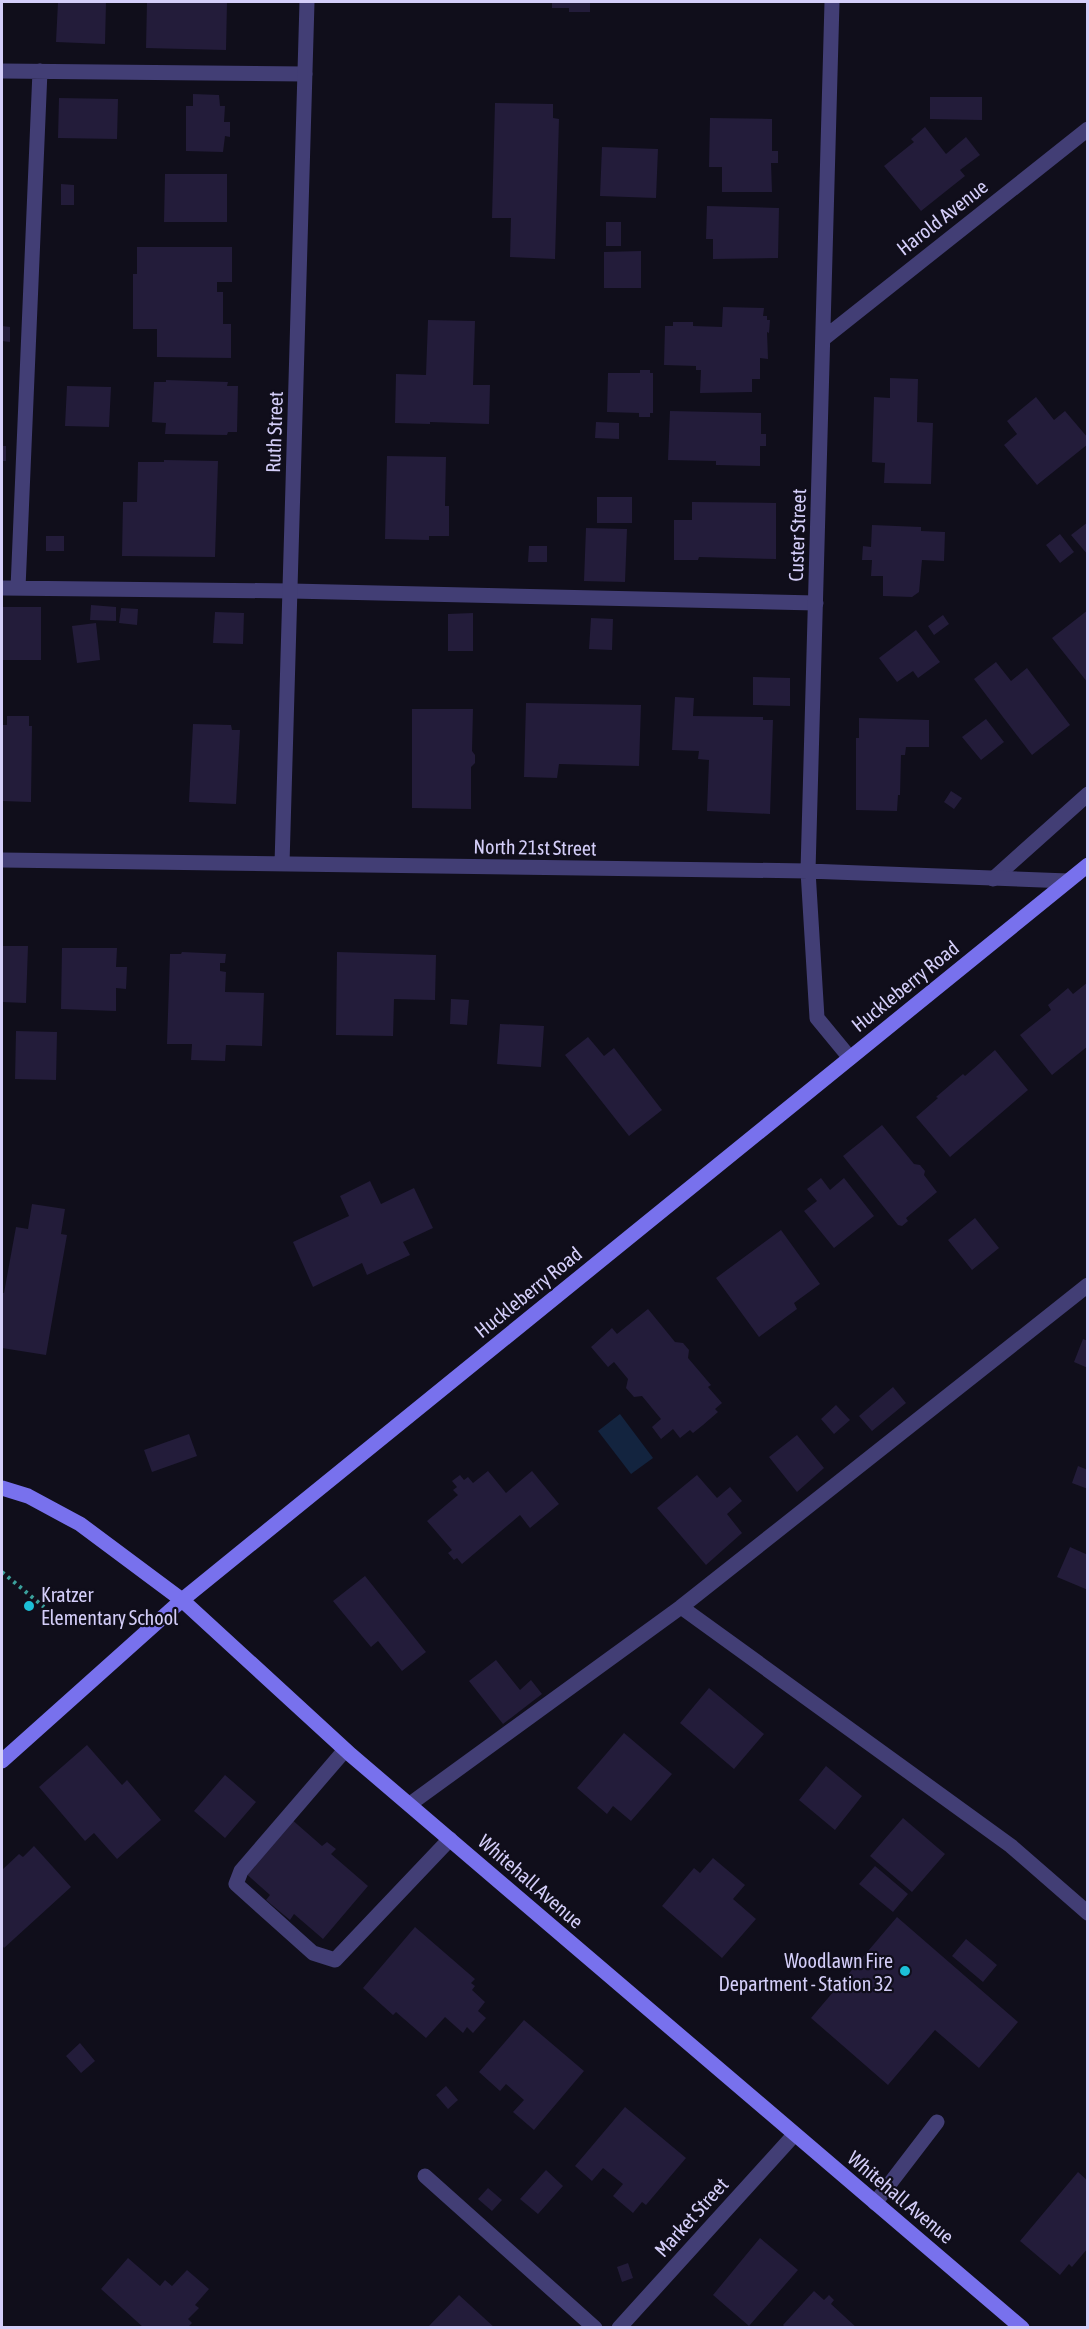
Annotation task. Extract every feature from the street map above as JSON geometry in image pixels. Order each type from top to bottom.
[{"type":"street","name":"Ruth Street","points":[[282,864],[307,2]]},
{"type":"street","name":"Custer Street","points":[[832,2],[808,871],[817,1018],[850,1058]]},
{"type":"street","points":[[2,71],[305,74]]},
{"type":"street","points":[[18,588],[40,71]]},
{"type":"street","name":"Harold Avenue","points":[[823,339],[1088,129]]},
{"type":"street","points":[[2,588],[291,591],[816,603]]},
{"type":"street","points":[[993,879],[1088,794]]},
{"type":"street","name":"North 21st Street","points":[[2,860],[808,871],[1068,881]]},
{"type":"street","name":"Huckleberry Road","points":[[2,1761],[182,1600],[1088,865]]},
{"type":"street","points":[[410,1804],[681,1607],[1088,1285]]},
{"type":"street","name":"Whitehall Avenue","points":[[2,1488],[28,1496],[80,1524],[182,1600],[345,1750],[1022,2328]]},
{"type":"street","points":[[681,1607],[1011,1846],[1088,1913]]},
{"type":"street","points":[[345,1750],[241,1871],[236,1884],[313,1953],[335,1960],[450,1839]]},
{"type":"street","points":[[875,2203],[937,2122]]},
{"type":"street","name":"Market Street","points":[[619,2328],[794,2135]]},
{"type":"street","points":[[425,2176],[595,2328]]},
{"type":"path","points":[[2,1572],[44,1607]]},
{"type":"water","points":[[620,1414],[653,1458],[631,1474],[598,1431]]},
{"type":"building","points":[[58,2],[106,2],[105,44],[56,42]]},
{"type":"building","points":[[147,2],[227,2],[226,50],[146,48]]},
{"type":"building","points":[[552,2],[590,2],[590,12],[569,12],[569,8],[552,8]]},
{"type":"building","points":[[193,94],[219,95],[220,106],[225,106],[224,122],[230,122],[230,137],[225,136],[223,152],[186,151],[186,106],[193,106]]},
{"type":"building","points":[[930,97],[982,97],[982,120],[930,119]]},
{"type":"building","points":[[59,98],[118,99],[117,139],[58,138]]},
{"type":"building","points":[[495,103],[553,104],[553,118],[559,119],[555,259],[510,257],[511,218],[492,218]]},
{"type":"building","points":[[710,118],[772,119],[772,151],[778,151],[778,163],[771,163],[772,192],[722,192],[722,167],[709,167]]},
{"type":"building","points":[[925,127],[946,154],[966,137],[980,155],[960,170],[965,176],[921,211],[884,166],[914,142],[911,139]]},
{"type":"building","points":[[602,147],[658,149],[656,198],[600,196]]},
{"type":"building","points":[[165,174],[227,174],[227,222],[164,222]]},
{"type":"building","points":[[61,184],[74,185],[74,205],[61,205]]},
{"type":"building","points":[[707,206],[779,208],[778,258],[713,259],[713,239],[706,239]]},
{"type":"building","points":[[606,222],[621,222],[621,246],[606,246]]},
{"type":"building","points":[[137,247],[232,247],[232,282],[217,282],[217,292],[223,292],[223,324],[231,324],[231,358],[157,357],[157,329],[133,329],[133,274],[137,274]]},
{"type":"building","points":[[641,251],[641,288],[604,288],[604,252]]},
{"type":"building","points":[[723,307],[764,308],[763,316],[767,316],[767,320],[770,320],[769,333],[767,332],[768,359],[760,358],[760,379],[752,379],[752,392],[700,393],[701,370],[696,370],[696,366],[664,365],[665,326],[673,326],[673,322],[693,322],[693,326],[722,327]]},
{"type":"building","points":[[428,320],[475,321],[473,385],[490,385],[489,424],[395,423],[396,374],[426,375]]},
{"type":"building","points":[[2,326],[10,327],[10,342],[2,341]]},
{"type":"building","points":[[640,370],[650,370],[650,373],[653,373],[653,413],[650,413],[650,417],[639,417],[639,413],[607,412],[608,373],[640,373]]},
{"type":"building","points":[[890,378],[918,379],[917,422],[933,423],[931,484],[884,483],[885,463],[872,462],[874,397],[890,398]]},
{"type":"building","points":[[166,380],[228,382],[227,386],[238,386],[237,432],[228,432],[227,435],[165,434],[166,423],[152,422],[154,382],[166,382]]},
{"type":"building","points":[[67,386],[111,387],[109,427],[65,426]]},
{"type":"building","points":[[1036,397],[1054,420],[1065,411],[1088,438],[1088,444],[1037,485],[1004,445],[1017,434],[1007,421]]},
{"type":"building","points":[[670,411],[761,413],[761,434],[766,434],[766,446],[760,446],[760,466],[716,465],[716,461],[668,460]]},
{"type":"building","points":[[596,422],[619,423],[619,439],[595,438]]},
{"type":"building","points":[[2,446],[6,446],[6,461],[2,461]]},
{"type":"building","points":[[387,456],[446,457],[445,506],[449,506],[449,536],[429,536],[429,540],[385,539]]},
{"type":"building","points":[[164,460],[218,461],[215,557],[122,556],[123,502],[137,502],[138,462],[164,462]]},
{"type":"building","points":[[597,497],[632,497],[632,523],[597,523]]},
{"type":"building","points":[[692,502],[776,503],[776,559],[699,557],[698,560],[674,560],[674,520],[692,520]]},
{"type":"building","points":[[1088,522],[1088,555],[1071,535]]},
{"type":"building","points":[[872,525],[921,527],[921,531],[945,532],[944,561],[922,560],[919,592],[912,597],[883,596],[883,576],[871,576],[872,560],[862,560],[863,546],[871,547]]},
{"type":"building","points":[[586,528],[627,529],[625,582],[584,581]]},
{"type":"building","points":[[1060,534],[1074,552],[1060,563],[1046,545]]},
{"type":"building","points":[[46,536],[64,536],[64,551],[46,551]]},
{"type":"building","points":[[529,546],[547,546],[547,562],[528,562]]},
{"type":"building","points":[[91,605],[116,607],[116,621],[90,620]]},
{"type":"building","points":[[2,607],[41,607],[41,660],[2,660]]},
{"type":"building","points":[[121,608],[138,609],[137,625],[119,623]]},
{"type":"building","points":[[1088,610],[1088,683],[1052,638]]},
{"type":"building","points":[[215,612],[244,613],[243,644],[213,643]]},
{"type":"building","points":[[473,613],[473,651],[448,651],[448,614]]},
{"type":"building","points":[[943,615],[949,624],[934,635],[928,626]]},
{"type":"building","points":[[591,618],[613,619],[612,650],[589,649]]},
{"type":"building","points":[[96,623],[100,660],[77,663],[72,626]]},
{"type":"building","points":[[916,630],[940,662],[918,678],[913,671],[897,682],[879,658]]},
{"type":"building","points":[[996,662],[1011,681],[1027,668],[1070,725],[1032,755],[974,679]]},
{"type":"building","points":[[753,677],[790,678],[790,706],[753,705]]},
{"type":"building","points":[[675,697],[694,698],[693,716],[763,717],[763,720],[773,720],[770,814],[707,811],[709,760],[698,759],[699,751],[672,750]]},
{"type":"building","points":[[526,703],[641,705],[639,766],[559,764],[557,778],[524,777]]},
{"type":"building","points":[[412,709],[473,709],[472,751],[475,755],[475,763],[471,767],[471,809],[412,808]]},
{"type":"building","points":[[7,716],[29,716],[29,726],[32,726],[31,802],[2,801],[2,725],[7,725]]},
{"type":"building","points":[[859,718],[929,720],[929,747],[906,747],[905,755],[901,755],[900,795],[898,795],[897,811],[856,810],[856,738],[859,738]]},
{"type":"building","points":[[986,719],[1004,742],[981,760],[962,737]]},
{"type":"building","points":[[193,724],[231,725],[232,730],[240,730],[236,804],[189,802]]},
{"type":"building","points":[[951,791],[962,798],[954,809],[944,802]]},
{"type":"building","points":[[2,946],[28,946],[26,1003],[2,1002]]},
{"type":"building","points":[[62,948],[117,948],[116,967],[127,967],[126,989],[116,988],[116,1011],[61,1009]]},
{"type":"building","points":[[182,952],[226,954],[225,963],[220,963],[220,971],[226,972],[225,992],[264,993],[262,1046],[226,1045],[225,1061],[191,1060],[192,1044],[167,1044],[170,954],[181,954]]},
{"type":"building","points":[[337,952],[436,955],[435,1000],[394,999],[393,1036],[336,1035]]},
{"type":"building","points":[[1088,982],[1088,1046],[1052,1075],[1020,1035],[1051,1010],[1048,1005],[1068,988],[1073,994]]},
{"type":"building","points":[[451,999],[469,1000],[467,1025],[450,1024]]},
{"type":"building","points":[[500,1024],[544,1026],[541,1067],[497,1064]]},
{"type":"building","points":[[16,1031],[57,1032],[56,1080],[15,1079]]},
{"type":"building","points":[[588,1037],[604,1056],[614,1048],[662,1110],[629,1136],[565,1055]]},
{"type":"building","points":[[995,1050],[1028,1090],[950,1157],[916,1117],[963,1074],[965,1076]]},
{"type":"building","points":[[882,1125],[914,1164],[920,1165],[925,1171],[924,1175],[937,1192],[906,1218],[908,1221],[902,1226],[898,1225],[843,1156]]},
{"type":"building","points":[[821,1178],[830,1190],[844,1178],[874,1216],[834,1248],[804,1211],[817,1201],[807,1189]]},
{"type":"building","points":[[370,1181],[381,1204],[414,1188],[433,1228],[403,1242],[410,1255],[367,1275],[362,1263],[313,1287],[293,1242],[349,1216],[340,1196]]},
{"type":"building","points":[[32,1204],[65,1209],[61,1234],[67,1235],[46,1355],[2,1348],[2,1293],[4,1293],[16,1227],[28,1229]]},
{"type":"building","points":[[975,1218],[999,1248],[972,1270],[948,1240]]},
{"type":"building","points":[[781,1230],[820,1284],[794,1303],[797,1309],[759,1337],[716,1278]]},
{"type":"building","points":[[648,1309],[675,1342],[683,1343],[689,1350],[688,1358],[711,1385],[708,1387],[722,1403],[715,1409],[718,1412],[703,1425],[693,1433],[690,1430],[680,1438],[673,1429],[661,1439],[652,1427],[661,1419],[642,1396],[634,1397],[626,1388],[628,1379],[614,1362],[608,1367],[591,1347],[612,1328],[617,1334]]},
{"type":"building","points":[[1083,1339],[1088,1341],[1088,1368],[1074,1362]]},
{"type":"building","points":[[893,1387],[906,1403],[872,1431],[859,1416]]},
{"type":"building","points":[[836,1405],[850,1420],[834,1434],[821,1419]]},
{"type":"building","points":[[189,1434],[197,1456],[152,1472],[144,1450]]},
{"type":"building","points":[[797,1435],[824,1468],[797,1492],[769,1457]]},
{"type":"building","points":[[1078,1466],[1088,1470],[1088,1489],[1072,1483]]},
{"type":"building","points":[[488,1471],[506,1493],[532,1471],[559,1504],[530,1528],[520,1515],[462,1564],[448,1553],[452,1550],[427,1521],[458,1495],[453,1490],[457,1487],[452,1481],[460,1475],[464,1480],[468,1477],[473,1483]]},
{"type":"building","points":[[697,1475],[717,1498],[730,1487],[742,1501],[727,1514],[742,1533],[706,1565],[657,1508]]},
{"type":"building","points":[[1070,1547],[1088,1555],[1088,1590],[1057,1577]]},
{"type":"building","points":[[365,1576],[426,1652],[402,1671],[378,1641],[371,1647],[333,1601]]},
{"type":"building","points":[[496,1660],[520,1690],[531,1680],[542,1694],[503,1724],[469,1681]]},
{"type":"building","points":[[709,1688],[764,1734],[734,1769],[680,1723]]},
{"type":"building","points":[[624,1733],[672,1774],[631,1821],[613,1806],[607,1814],[577,1788]]},
{"type":"building","points":[[87,1745],[122,1785],[127,1780],[161,1820],[117,1859],[94,1833],[85,1841],[39,1787]]},
{"type":"building","points":[[826,1766],[862,1796],[835,1830],[799,1800]]},
{"type":"building","points":[[225,1775],[256,1802],[225,1838],[194,1811]]},
{"type":"building","points":[[290,1818],[322,1846],[327,1842],[336,1849],[331,1854],[368,1886],[323,1939],[294,1914],[290,1920],[266,1900],[270,1895],[243,1871]]},
{"type":"building","points":[[903,1818],[945,1854],[912,1892],[870,1856]]},
{"type":"building","points":[[34,1846],[71,1887],[4,1948],[2,1945],[2,1870],[19,1854],[23,1857]]},
{"type":"building","points":[[713,1858],[745,1885],[733,1899],[756,1919],[722,1958],[662,1906],[694,1868],[700,1873]]},
{"type":"building","points":[[875,1866],[908,1894],[893,1912],[859,1884]]},
{"type":"building","name":"Woodlawn Fire Department - Station 32","points":[[897,1917],[1018,2022],[979,2068],[935,2030],[888,2085],[811,2018]]},
{"type":"building","points":[[415,1927],[475,1979],[471,1983],[475,1986],[472,1990],[485,2002],[478,2011],[486,2018],[473,2033],[467,2027],[463,2033],[445,2017],[426,2038],[396,2012],[393,2015],[363,1988]]},
{"type":"building","points":[[966,1939],[997,1965],[983,1982],[952,1956]]},
{"type":"building","points":[[524,2020],[584,2071],[534,2130],[513,2112],[524,2100],[506,2084],[500,2091],[479,2072]]},
{"type":"building","points":[[80,2043],[95,2061],[81,2073],[66,2056]]},
{"type":"building","points":[[446,2086],[458,2100],[448,2109],[436,2095]]},
{"type":"building","points":[[625,2107],[686,2158],[646,2205],[642,2202],[633,2213],[613,2196],[623,2184],[603,2168],[592,2181],[575,2166]]},
{"type":"building","points":[[546,2170],[563,2186],[538,2214],[520,2199]]},
{"type":"building","points":[[1078,2172],[1088,2181],[1088,2248],[1072,2267],[1069,2264],[1060,2275],[1020,2241]]},
{"type":"building","points":[[488,2188],[502,2200],[492,2211],[478,2199]]},
{"type":"building","points":[[760,2238],[798,2270],[749,2326],[713,2295]]},
{"type":"building","points":[[128,2258],[160,2286],[165,2280],[172,2286],[187,2270],[209,2289],[195,2305],[199,2308],[188,2319],[192,2323],[187,2328],[144,2328],[101,2289]]},
{"type":"building","points":[[628,2263],[633,2278],[622,2282],[617,2267]]},
{"type":"building","points":[[814,2291],[824,2300],[829,2295],[834,2300],[831,2304],[857,2328],[786,2328],[783,2325]]},
{"type":"building","points":[[459,2295],[495,2328],[427,2328]]},
{"type":"place","name":"Kratzer Elementary School","points":[[29,1606]]},
{"type":"place","name":"Woodlawn Fire Department - Station 32","points":[[905,1971]]}]
